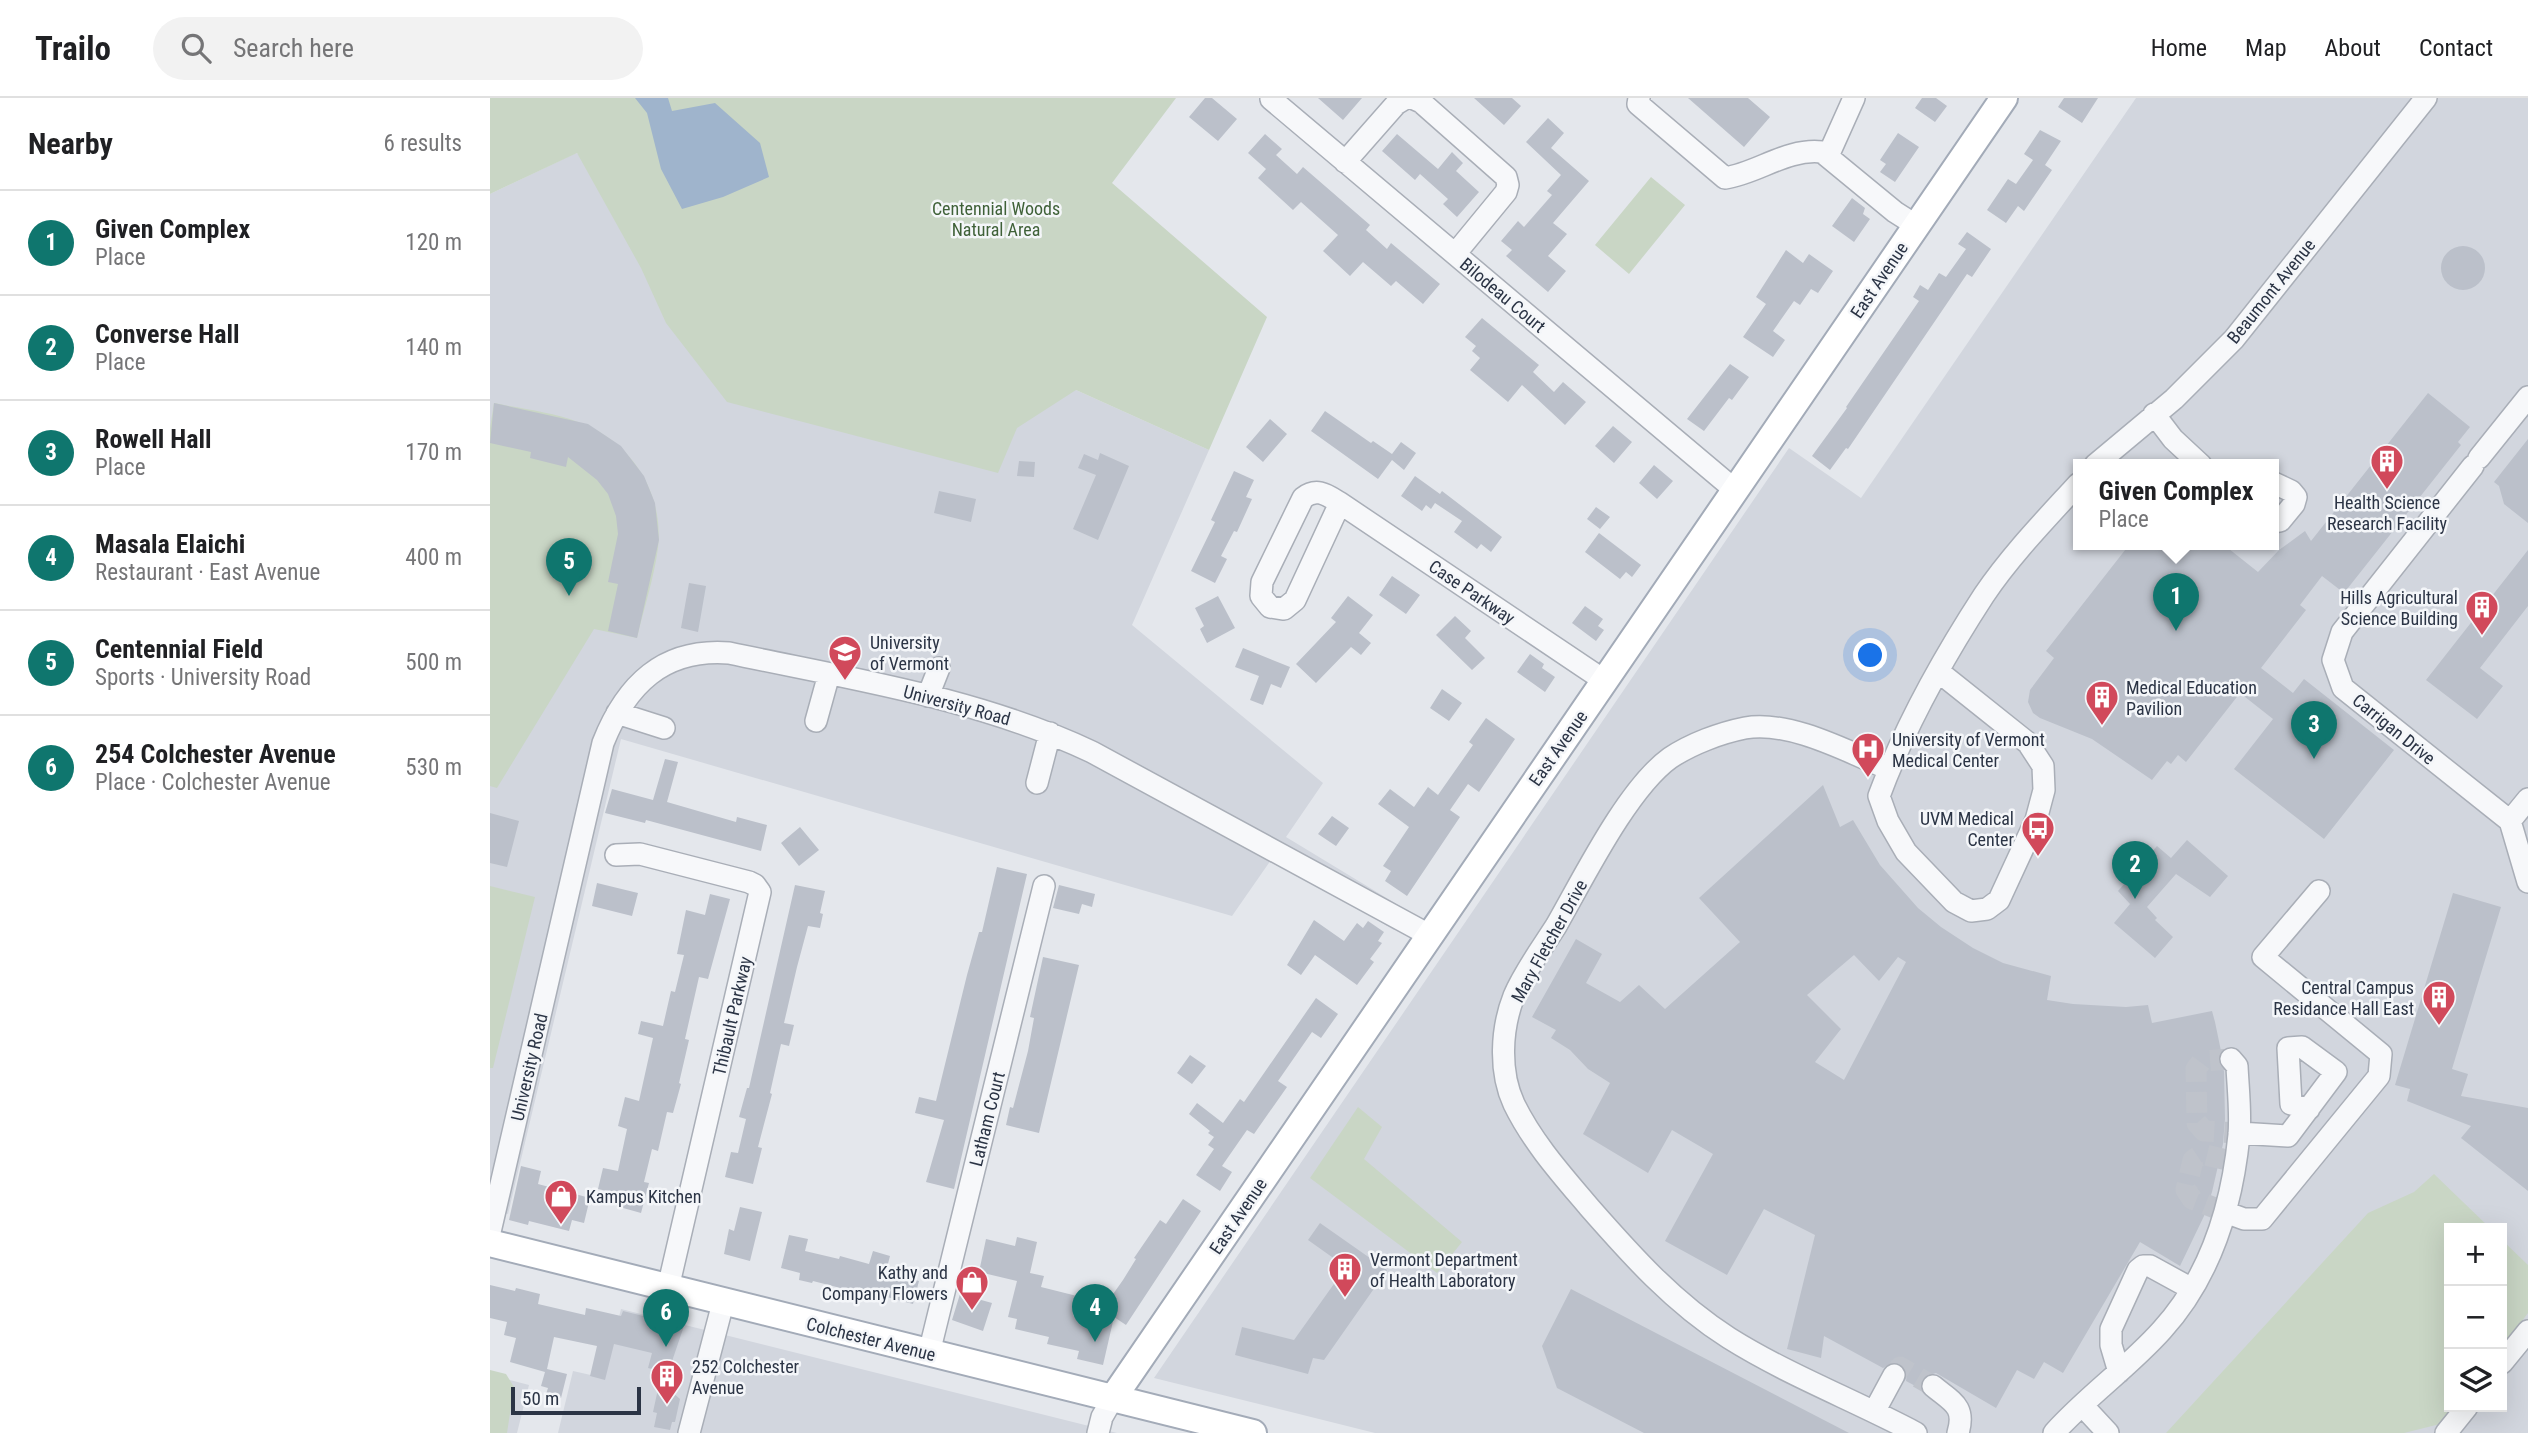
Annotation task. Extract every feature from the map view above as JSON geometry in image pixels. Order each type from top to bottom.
[{"type":"main road","name":"East Avenue","points":[[1114,1398],[2004,98]]},
{"type":"main road","name":"Colchester Avenue","points":[[490,1243],[1253,1433]]},
{"type":"street","points":[[1345,162],[1396,104],[1406,98]]},
{"type":"street","points":[[1412,98],[1421,102],[1506,177],[1506,192],[1455,254]]},
{"type":"street","points":[[1639,98],[1638,104],[1725,178],[1737,177],[1799,153],[1822,152],[1895,212],[1917,226]]},
{"type":"street","points":[[1828,156],[1854,98]]},
{"type":"street","name":"Beaumont Avenue","points":[[2102,459],[2174,399],[2234,339],[2426,98]]},
{"type":"street","name":"Bilodeau Court","points":[[1271,99],[1735,490]]},
{"type":"street","name":"Carrigan Drive","points":[[2519,822],[2343,688],[2333,660],[2342,632],[2528,397]]},
{"type":"street","points":[[2154,414],[2173,439],[2195,459]]},
{"type":"street","points":[[2279,485],[2291,491],[2296,497],[2294,504],[2279,521]]},
{"type":"street","points":[[1939,672],[2028,743],[2043,766],[2044,790],[2036,820],[1999,900],[1987,909],[1971,911],[1954,902],[1906,852],[1888,821],[1879,796],[1916,711],[1939,672],[1985,594],[2073,490]]},
{"type":"street","name":"Case Parkway","points":[[1340,503],[1295,600],[1284,609],[1270,607],[1262,600],[1261,586],[1303,498],[1321,492],[1340,503],[1605,681]]},
{"type":"street","name":"University Road","points":[[490,1232],[603,743],[629,694],[658,667],[676,658],[694,653],[729,653],[987,710],[1050,733],[1092,752],[1429,935]]},
{"type":"street","points":[[928,696],[939,668]]},
{"type":"street","points":[[816,721],[829,674]]},
{"type":"street","points":[[617,713],[664,728]]},
{"type":"street","name":"Mary Fletcher Drive","points":[[1889,769],[1800,734],[1753,727],[1690,747],[1668,759],[1622,812],[1515,996],[1504,1035],[1504,1065],[1513,1101],[1535,1141],[1637,1261],[1689,1309],[1775,1364],[1916,1433]]},
{"type":"street","points":[[1037,783],[1050,733]]},
{"type":"street","points":[[2528,799],[2519,822],[2528,882]]},
{"type":"street","name":"Thibault Parkway","points":[[616,855],[640,853],[749,882],[760,892],[668,1288]]},
{"type":"street","name":"Latham Court","points":[[929,1353],[1044,886]]},
{"type":"street","points":[[2225,1212],[2244,1219],[2262,1219],[2379,1076],[2381,1054],[2263,957],[2319,891]]},
{"type":"street","points":[[2054,1433],[2163,1330],[2192,1289],[2215,1246],[2225,1212],[2239,1133],[2237,1066],[2231,1059]]},
{"type":"street","points":[[2239,1133],[2288,1136],[2309,1109]]},
{"type":"street","points":[[2119,1372],[2110,1345],[2111,1329],[2138,1270],[2143,1266],[2150,1266],[2192,1289]]},
{"type":"street","points":[[689,1433],[723,1303]]},
{"type":"street","points":[[2507,1357],[2528,1331]]},
{"type":"street","points":[[1874,1412],[1894,1375]]},
{"type":"street","points":[[1934,1386],[1959,1408],[1962,1419],[1958,1433]]},
{"type":"street","points":[[1098,1433],[1102,1417],[1114,1398]]},
{"type":"street","points":[[2082,1405],[2108,1433]]},
{"type":"street","points":[[2446,1433],[2463,1412]]},
{"type":"shaded area","name":"University of Vermont Medical Center","points":[[2136,98],[2528,98],[2528,1433],[1375,1433],[1154,1378],[1789,448],[1861,498]]},
{"type":"shaded area","name":"University of Vermont","points":[[576,153],[1076,390],[1209,450],[1132,625],[1323,783],[1286,837],[1408,911],[1394,930],[1273,857],[1232,916],[621,739],[508,1214],[490,1209],[490,194]]},
{"type":"shaded area","points":[[621,1309],[1117,1433],[558,1433],[573,1371],[604,1378]]},
{"type":"shaded area","points":[[490,1375],[529,1385],[517,1433],[490,1433]]},
{"type":"green space","name":"Centennial Woods Natural Area","points":[[490,98],[1176,98],[1112,183],[1267,317],[1209,450],[1076,390],[1017,428],[998,473],[727,402],[666,323],[641,268],[577,153],[490,194]]},
{"type":"green space","points":[[1651,177],[1685,205],[1629,274],[1595,245]]},
{"type":"green space","points":[[494,403],[578,422],[614,442],[640,471],[655,507],[658,527],[656,559],[637,638],[594,629],[497,788],[490,786],[490,428]]},
{"type":"green space","points":[[490,886],[535,897],[493,1068],[490,1068]]},
{"type":"green space","points":[[1358,1107],[1382,1127],[1364,1159],[1462,1242],[1437,1273],[1310,1178]]},
{"type":"green space","points":[[2434,1174],[2485,1223],[2444,1223],[2444,1412],[2450,1412],[2440,1424],[2404,1433],[2166,1433],[2368,1213],[2414,1192]]},
{"type":"green space","points":[[2507,1245],[2528,1265],[2528,1313],[2507,1340]]},
{"type":"green space","points":[[490,1370],[506,1374],[514,1387],[507,1433],[490,1433]]},
{"type":"water","points":[[635,98],[668,98],[672,111],[715,103],[760,143],[769,177],[723,197],[682,209],[661,169],[647,113]]},
{"type":"building","points":[[1205,98],[1212,98],[1237,119],[1218,141],[1189,117]]},
{"type":"building","points":[[1318,98],[1362,98],[1343,120]]},
{"type":"building","points":[[1474,98],[1512,98],[1521,106],[1504,125]]},
{"type":"building","points":[[1688,98],[1748,98],[1770,117],[1744,147]]},
{"type":"building","points":[[1922,98],[1936,98],[1947,106],[1935,122],[1915,108]]},
{"type":"building","points":[[2064,98],[2098,98],[2082,123],[2058,107]]},
{"type":"building","points":[[1548,118],[1564,133],[1551,148],[1589,181],[1553,223],[1567,234],[1548,256],[1566,271],[1548,292],[1506,256],[1512,250],[1501,241],[1518,221],[1524,227],[1552,195],[1547,191],[1561,175],[1526,142]]},
{"type":"building","points":[[2040,130],[2061,141],[2045,165],[2052,170],[2024,211],[2018,206],[2006,223],[1987,210],[2008,179],[2016,184],[2033,160],[2024,154]]},
{"type":"building","points":[[1898,133],[1919,147],[1895,182],[1880,172],[1886,164],[1880,160]]},
{"type":"building","points":[[1265,134],[1282,149],[1276,155],[1297,174],[1303,167],[1370,225],[1366,230],[1387,249],[1391,243],[1440,284],[1423,304],[1396,281],[1391,286],[1363,262],[1350,276],[1323,251],[1338,235],[1301,202],[1293,210],[1258,178],[1266,169],[1248,153]]},
{"type":"building","points":[[1397,134],[1438,169],[1452,152],[1463,163],[1456,171],[1479,192],[1457,217],[1443,204],[1448,199],[1420,174],[1415,180],[1382,151]]},
{"type":"building","points":[[1852,198],[1865,208],[1863,214],[1870,219],[1854,242],[1832,226]]},
{"type":"building","points":[[1967,232],[1991,249],[1972,277],[1967,274],[1848,449],[1846,448],[1830,470],[1812,456],[1919,301],[1913,297],[1920,285],[1928,290],[1939,273],[1946,277],[1966,249],[1958,244]]},
{"type":"building","points":[[2463,246],[2478,253],[2485,268],[2478,283],[2463,290],[2448,283],[2441,268],[2448,253]]},
{"type":"building","points":[[1786,250],[1803,263],[1809,254],[1833,271],[1818,293],[1811,289],[1800,305],[1794,301],[1773,331],[1785,340],[1773,357],[1743,337],[1766,304],[1756,297]]},
{"type":"building","points":[[1482,318],[1539,365],[1533,372],[1554,392],[1563,382],[1586,402],[1565,425],[1522,385],[1508,402],[1470,370],[1480,358],[1472,351],[1476,346],[1465,337]]},
{"type":"building","points":[[1730,364],[1749,377],[1704,431],[1687,419]]},
{"type":"building","points":[[2428,393],[2470,427],[2458,442],[2461,445],[2344,593],[2322,576],[2300,605],[2306,610],[2261,668],[2293,693],[2304,679],[2394,750],[2324,839],[2234,769],[2273,719],[2240,693],[2186,762],[2178,755],[2171,764],[2167,761],[2152,780],[2092,739],[2033,713],[2028,702],[2030,690],[2054,658],[2046,651],[2125,550],[2230,550],[2258,572],[2279,550],[2305,531],[2311,541]]},
{"type":"building","points":[[494,403],[588,424],[621,446],[644,476],[655,503],[659,540],[637,638],[608,631],[618,584],[608,582],[618,534],[616,516],[608,494],[597,480],[568,457],[566,467],[530,458],[531,452],[490,443]]},
{"type":"building","points":[[1325,411],[1392,454],[1401,442],[1416,453],[1404,470],[1392,460],[1378,479],[1311,431]]},
{"type":"building","points":[[1270,419],[1287,434],[1263,462],[1246,447]]},
{"type":"building","points":[[1613,426],[1632,442],[1614,463],[1595,446]]},
{"type":"building","points":[[2528,439],[2528,523],[2504,504],[2499,486],[2494,482]]},
{"type":"building","points":[[1100,453],[1129,466],[1098,540],[1073,529],[1096,475],[1078,468],[1084,454],[1098,460]]},
{"type":"building","points":[[1019,461],[1035,462],[1034,477],[1017,476]]},
{"type":"building","points":[[1654,465],[1673,481],[1657,499],[1639,483]]},
{"type":"building","points":[[1234,471],[1254,480],[1246,497],[1252,499],[1237,532],[1234,531],[1221,556],[1227,559],[1215,583],[1191,571],[1215,522],[1211,520]]},
{"type":"building","points":[[1415,476],[1440,494],[1442,491],[1502,537],[1491,552],[1481,544],[1477,549],[1454,532],[1462,521],[1435,503],[1431,509],[1426,505],[1422,511],[1401,496]]},
{"type":"building","points":[[939,491],[976,499],[971,522],[934,513]]},
{"type":"building","points":[[1596,507],[1610,517],[1600,529],[1587,519]]},
{"type":"building","points":[[1599,533],[1641,565],[1632,577],[1626,572],[1620,579],[1585,552]]},
{"type":"building","name":"Hills Agricultural Science Building","points":[[2528,550],[2528,606],[2480,668],[2503,686],[2477,719],[2426,680]]},
{"type":"building","points":[[1392,576],[1420,595],[1406,614],[1379,595]]},
{"type":"building","points":[[689,583],[706,586],[698,632],[681,628]]},
{"type":"building","points":[[1218,596],[1235,628],[1207,643],[1200,629],[1204,626],[1195,608]]},
{"type":"building","points":[[1348,596],[1373,615],[1359,633],[1371,643],[1361,655],[1351,647],[1316,683],[1296,664],[1336,622],[1331,618]]},
{"type":"building","points":[[1585,606],[1603,619],[1598,626],[1604,630],[1596,641],[1572,623]]},
{"type":"building","points":[[1455,616],[1471,631],[1465,638],[1485,658],[1472,670],[1436,635]]},
{"type":"building","points":[[1243,648],[1290,667],[1281,688],[1271,684],[1263,705],[1250,700],[1259,676],[1235,667]]},
{"type":"building","points":[[1530,654],[1544,664],[1542,668],[1555,677],[1545,692],[1517,672]]},
{"type":"building","points":[[1442,689],[1462,703],[1449,721],[1430,708]]},
{"type":"building","points":[[1486,718],[1515,739],[1479,792],[1468,784],[1450,810],[1460,817],[1407,896],[1385,881],[1391,871],[1383,866],[1409,827],[1378,804],[1390,789],[1414,807],[1428,787],[1438,795],[1473,745],[1469,742]]},
{"type":"building","points":[[665,759],[678,762],[667,802],[736,822],[737,817],[767,825],[761,851],[646,820],[645,823],[605,813],[612,789],[653,800]]},
{"type":"building","points":[[1823,785],[1840,827],[1853,820],[1880,865],[1918,908],[1973,948],[2003,963],[2051,976],[2047,1000],[2126,1007],[2148,1005],[2152,1023],[2212,1011],[2221,1051],[2218,1061],[2224,1071],[2223,1144],[2204,1216],[2180,1266],[2140,1242],[2063,1373],[2044,1362],[2034,1379],[2017,1370],[1996,1408],[1936,1373],[1923,1377],[1921,1389],[1906,1381],[1907,1374],[1901,1364],[1893,1362],[1883,1368],[1824,1336],[1821,1358],[1787,1349],[1815,1235],[1764,1209],[1727,1275],[1665,1241],[1713,1154],[1672,1130],[1648,1173],[1583,1134],[1610,1083],[1588,1069],[1570,1050],[1551,1038],[1556,1030],[1532,1017],[1576,939],[1602,954],[1586,983],[1620,1002],[1639,985],[1665,1009],[1740,942],[1699,898]],"holes":[[[1854,955],[1879,981],[1898,957],[1906,962],[1844,1080],[1815,1062],[1841,1029],[1807,995]]]},
{"type":"building","points":[[490,813],[519,821],[507,867],[490,863]]},
{"type":"building","points":[[1332,816],[1349,828],[1336,846],[1318,834]]},
{"type":"building","points":[[800,827],[819,850],[799,866],[781,843]]},
{"type":"building","points":[[2187,840],[2228,876],[2210,897],[2176,874],[2147,907],[2157,918],[2155,920],[2173,937],[2155,958],[2114,923],[2130,904],[2118,891],[2157,846],[2171,858]]},
{"type":"building","points":[[997,867],[1027,874],[954,1189],[926,1182],[944,1120],[915,1113],[919,1097],[936,1101]]},
{"type":"building","points":[[597,883],[638,893],[632,916],[592,906]]},
{"type":"building","points":[[795,885],[825,891],[820,913],[823,914],[820,928],[808,926],[797,967],[784,1023],[794,1025],[789,1046],[781,1044],[770,1093],[772,1094],[758,1147],[762,1148],[753,1184],[725,1177],[731,1152],[738,1153],[746,1119],[739,1117],[749,1088]]},
{"type":"building","points":[[1059,885],[1095,894],[1092,907],[1082,904],[1079,914],[1053,908]]},
{"type":"building","name":"Central Campus Residance Hall East","points":[[2453,893],[2501,907],[2452,1069],[2468,1074],[2461,1096],[2528,1108],[2528,1191],[2461,1138],[2471,1126],[2407,1101],[2410,1089],[2395,1085]]},
{"type":"building","points":[[710,894],[730,899],[708,979],[699,977],[685,1039],[689,1040],[679,1083],[681,1084],[673,1113],[667,1112],[658,1151],[652,1149],[644,1182],[649,1183],[641,1213],[616,1206],[620,1194],[598,1189],[603,1168],[618,1171],[627,1129],[618,1126],[625,1097],[639,1101],[653,1038],[638,1034],[641,1021],[663,1026],[671,991],[675,992],[684,955],[677,954],[686,910],[705,915]]},
{"type":"building","points":[[1314,920],[1344,941],[1357,923],[1363,928],[1368,921],[1384,932],[1378,941],[1382,943],[1370,959],[1374,962],[1357,985],[1315,955],[1301,975],[1287,965]]},
{"type":"building","points":[[1043,957],[1079,965],[1039,1133],[1006,1125],[1028,1051],[1034,1018],[1030,1017]]},
{"type":"building","points":[[1316,998],[1338,1014],[1321,1038],[1312,1032],[1278,1081],[1287,1087],[1254,1134],[1247,1130],[1222,1166],[1232,1172],[1220,1191],[1196,1175],[1214,1149],[1208,1145],[1214,1137],[1189,1114],[1197,1103],[1223,1123],[1240,1099],[1244,1102]]},
{"type":"building","points":[[1190,1055],[1206,1066],[1192,1084],[1177,1073]]},
{"type":"building","points":[[521,1166],[541,1171],[538,1184],[590,1198],[584,1223],[572,1220],[569,1231],[529,1221],[528,1225],[509,1220]]},
{"type":"building","points":[[1183,1199],[1201,1211],[1126,1325],[1114,1317],[1103,1365],[1077,1359],[1079,1351],[1047,1344],[1049,1337],[1015,1329],[1017,1319],[1008,1317],[1017,1281],[979,1272],[986,1239],[1015,1246],[1017,1237],[1037,1242],[1030,1273],[1044,1276],[1041,1287],[1077,1296],[1073,1316],[1094,1321],[1160,1220],[1166,1224]]},
{"type":"building","points":[[740,1207],[762,1212],[750,1261],[724,1254],[729,1229],[734,1231]]},
{"type":"building","name":"Vermont Department of Health Laboratory","points":[[1320,1223],[1387,1270],[1324,1360],[1313,1358],[1308,1374],[1235,1355],[1242,1327],[1294,1340],[1346,1267],[1308,1240]]},
{"type":"building","points":[[789,1235],[808,1239],[805,1251],[839,1259],[840,1256],[869,1264],[873,1251],[890,1256],[886,1271],[919,1281],[913,1304],[857,1289],[856,1292],[799,1280],[800,1273],[781,1268]]},
{"type":"building","points":[[490,1285],[540,1294],[538,1304],[585,1315],[586,1308],[621,1316],[623,1311],[684,1326],[668,1373],[648,1368],[652,1353],[614,1344],[605,1380],[590,1376],[597,1346],[554,1337],[547,1369],[567,1374],[561,1398],[546,1394],[548,1388],[541,1386],[545,1372],[510,1362],[516,1338],[504,1335],[507,1322],[490,1318]]},
{"type":"building","points":[[1571,1289],[1849,1433],[1644,1433],[1557,1388],[1542,1346]]},
{"type":"building","name":"Kathy and Company Flowers","points":[[960,1294],[992,1303],[983,1331],[952,1320]]},
{"type":"building","name":"252 Colchester Avenue","points":[[658,1389],[672,1392],[680,1399],[675,1422],[672,1422],[670,1430],[654,1427],[657,1413],[653,1412]]},
{"type":"tunnel","points":[[2231,1059],[2202,1061],[2196,1069],[2197,1123],[2204,1131],[2239,1133]]},
{"type":"tunnel","points":[[2225,1212],[2192,1199],[2186,1190],[2193,1160],[2202,1154],[2235,1162]]},
{"type":"tunnel","points":[[1894,1375],[1900,1367],[1933,1386]]},
{"type":"place","name":"Health Science Research Facility","points":[[2387,491]]},
{"type":"place","name":"Centennial Field","points":[[569,596]]},
{"type":"place","name":"Given Complex","points":[[2176,631]]},
{"type":"place","name":"Hills Agricultural Science Building","points":[[2482,637]]},
{"type":"place","name":"University of Vermont","points":[[845,682]]},
{"type":"place","name":"Medical Education Pavilion","points":[[2102,727]]},
{"type":"place","name":"Rowell Hall","points":[[2314,759]]},
{"type":"place","name":"University of Vermont Medical Center","points":[[1868,779]]},
{"type":"place","name":"UVM Medical Center","points":[[2038,858]]},
{"type":"place","name":"Converse Hall","points":[[2135,899]]},
{"type":"place","name":"Central Campus Residance Hall East","points":[[2439,1027]]},
{"type":"place","name":"Kampus Kitchen","points":[[561,1226]]},
{"type":"place","name":"Vermont Department of Health Laboratory","points":[[1345,1299]]},
{"type":"place","name":"Kathy and Company Flowers","points":[[972,1312]]},
{"type":"place","name":"Masala Elaichi","points":[[1095,1342]]},
{"type":"place","name":"254 Colchester Avenue","points":[[666,1347]]},
{"type":"place","name":"252 Colchester Avenue","points":[[667,1406]]}]
